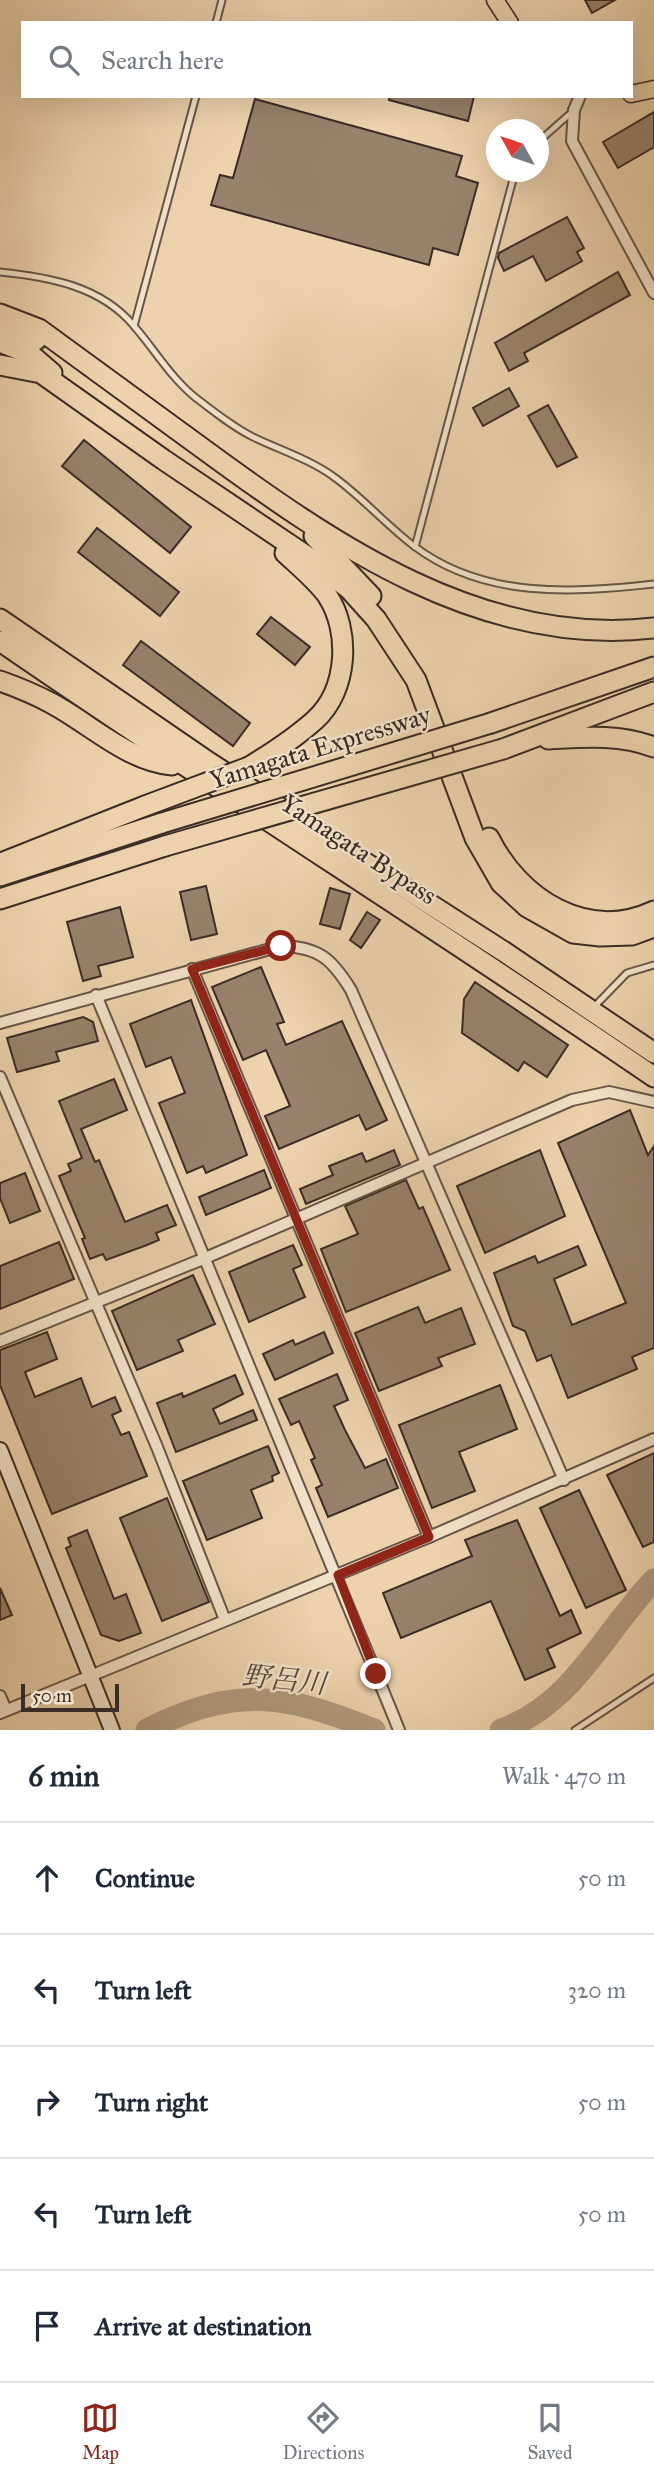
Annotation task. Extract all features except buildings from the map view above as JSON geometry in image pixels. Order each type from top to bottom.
[{"type":"highway","points":[[0,314],[39,330],[294,515],[388,571],[464,603],[586,629],[654,628]]},
{"type":"highway","points":[[0,328],[35,340],[96,371]]},
{"type":"highway","points":[[0,342],[30,354],[90,405]]},
{"type":"highway","points":[[0,365],[41,373],[311,559],[349,589],[399,650],[416,680],[475,838],[501,883],[527,907],[573,933],[632,935],[654,927]]},
{"type":"highway","points":[[294,515],[357,579],[403,638],[437,701],[491,841],[529,891],[563,913],[601,923],[629,920],[654,911]]},
{"type":"highway","points":[[0,864],[249,767],[317,719],[326,706],[344,658],[340,628],[326,594],[249,518]]},
{"type":"highway","points":[[0,606],[79,661],[179,741]]},
{"type":"highway","name":"Yamagata Bypass","points":[[0,619],[179,741],[654,1054]]},
{"type":"highway","name":"Yamagata Bypass","points":[[0,641],[180,765],[487,963],[654,1077]]},
{"type":"highway","name":"Yamagata Expressway","points":[[0,876],[162,823],[491,723],[654,667]]},
{"type":"highway","points":[[0,681],[51,703],[138,756],[157,764],[180,765]]},
{"type":"highway","name":"Yamagata Expressway","points":[[0,899],[165,846],[503,749],[654,692]]},
{"type":"highway","points":[[528,741],[591,736],[627,739],[654,747]]},
{"type":"main road","points":[[495,0],[509,21]]},
{"type":"main road","points":[[633,94],[654,89]]},
{"type":"street","points":[[579,98],[575,110],[572,141],[654,293]]},
{"type":"street","points":[[0,1023],[281,946],[303,947],[325,957],[338,969],[351,990],[565,1480]]},
{"type":"street","points":[[192,969],[429,1537]]},
{"type":"street","points":[[96,995],[203,1259],[338,1575],[399,1730]]},
{"type":"street","points":[[0,1077],[94,1304],[157,1447],[225,1620]]},
{"type":"street","points":[[0,1341],[427,1165],[572,1100],[609,1092],[654,1102]]},
{"type":"street","points":[[0,1696],[3,1711],[429,1537],[654,1439]]},
{"type":"street","points":[[0,1450],[4,1471],[112,1730]]},
{"type":"lane","points":[[217,21],[222,0]]},
{"type":"lane","points":[[134,326],[195,98]]},
{"type":"lane","points":[[549,132],[575,110]]},
{"type":"lane","points":[[415,547],[512,182]]},
{"type":"lane","points":[[0,272],[67,282],[108,304],[134,326],[154,355],[195,397],[250,435],[308,461],[335,478],[415,547],[443,564],[485,582],[525,589],[592,591],[654,584]]},
{"type":"lane","points":[[590,1010],[627,973],[654,965]]},
{"type":"lane","points":[[575,1730],[654,1678]]},
{"type":"waterway","name":"野呂川","points":[[501,1730],[526,1719],[568,1685],[654,1580]]},
{"type":"waterway","name":"野呂川","points":[[147,1730],[208,1706],[260,1700],[314,1708],[374,1730]]},
{"type":"route","points":[[281,946],[192,969],[429,1537],[338,1575],[376,1674]]}]
